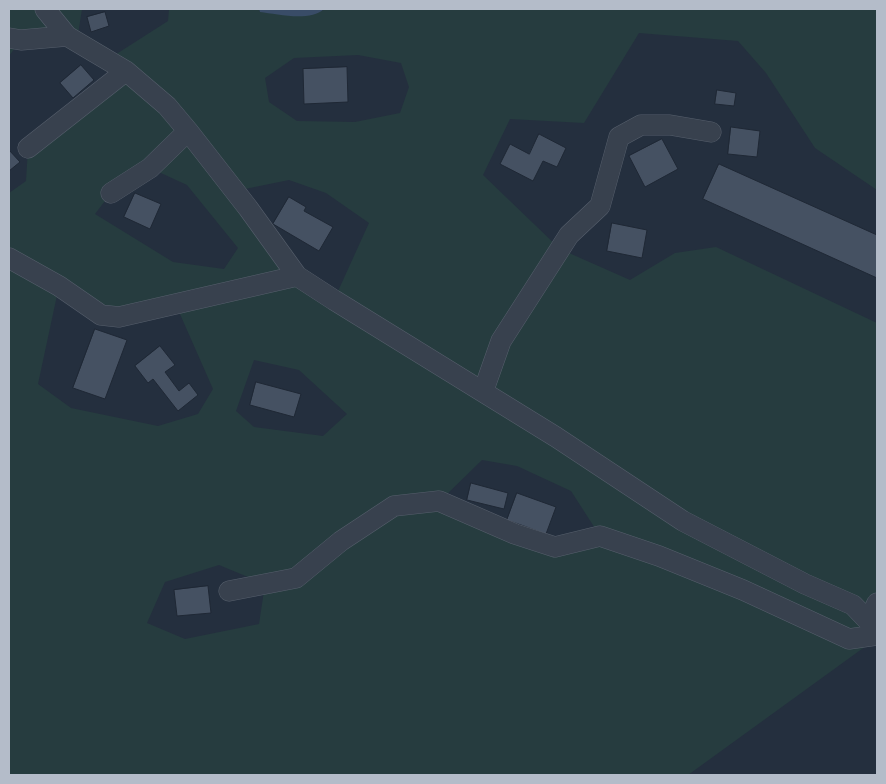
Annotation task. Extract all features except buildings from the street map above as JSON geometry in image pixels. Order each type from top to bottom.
[{"type":"street","points":[[45,9],[68,36],[126,71],[167,106],[188,130],[248,208],[297,276],[556,437],[683,521],[804,584],[853,605],[875,629]]},
{"type":"street","points":[[9,38],[21,40],[68,36]]},
{"type":"street","points":[[28,148],[126,71]]},
{"type":"street","points":[[483,392],[501,341],[569,235],[600,206],[619,137],[641,125],[670,125],[711,132]]},
{"type":"street","points":[[111,193],[150,168],[188,130]]},
{"type":"street","points":[[9,258],[59,286],[101,315],[120,317],[297,276]]},
{"type":"street","points":[[229,591],[296,578],[340,541],[394,506],[440,501],[515,534],[555,547],[600,536],[659,556],[743,590],[849,639],[875,629]]},
{"type":"street","points":[[875,629],[877,603]]},
{"type":"green space","points":[[9,9],[82,9],[77,41],[21,40],[9,56]]},
{"type":"green space","points":[[169,9],[259,9],[260,12],[322,11],[324,9],[877,9],[877,190],[815,148],[766,73],[738,41],[639,33],[584,123],[510,119],[483,175],[560,249],[630,280],[675,253],[716,247],[877,323],[877,638],[688,775],[9,775],[9,193],[26,181],[28,148],[125,71],[107,60],[168,21]],"holes":[[[358,55],[401,63],[409,87],[400,113],[355,122],[297,121],[269,102],[265,78],[294,58]],[[150,168],[187,185],[238,248],[224,269],[173,262],[95,214],[111,193]],[[289,180],[326,193],[369,223],[334,300],[297,276],[235,191]],[[59,286],[119,317],[176,305],[213,389],[198,414],[158,426],[71,408],[38,384]],[[254,360],[299,370],[347,414],[323,436],[254,427],[236,411]],[[482,460],[517,466],[571,491],[600,536],[555,547],[440,501]],[[219,565],[265,584],[259,624],[185,639],[147,623],[165,582]]]},
{"type":"water","points":[[259,9],[324,9],[318,13],[302,16],[260,12]]}]
